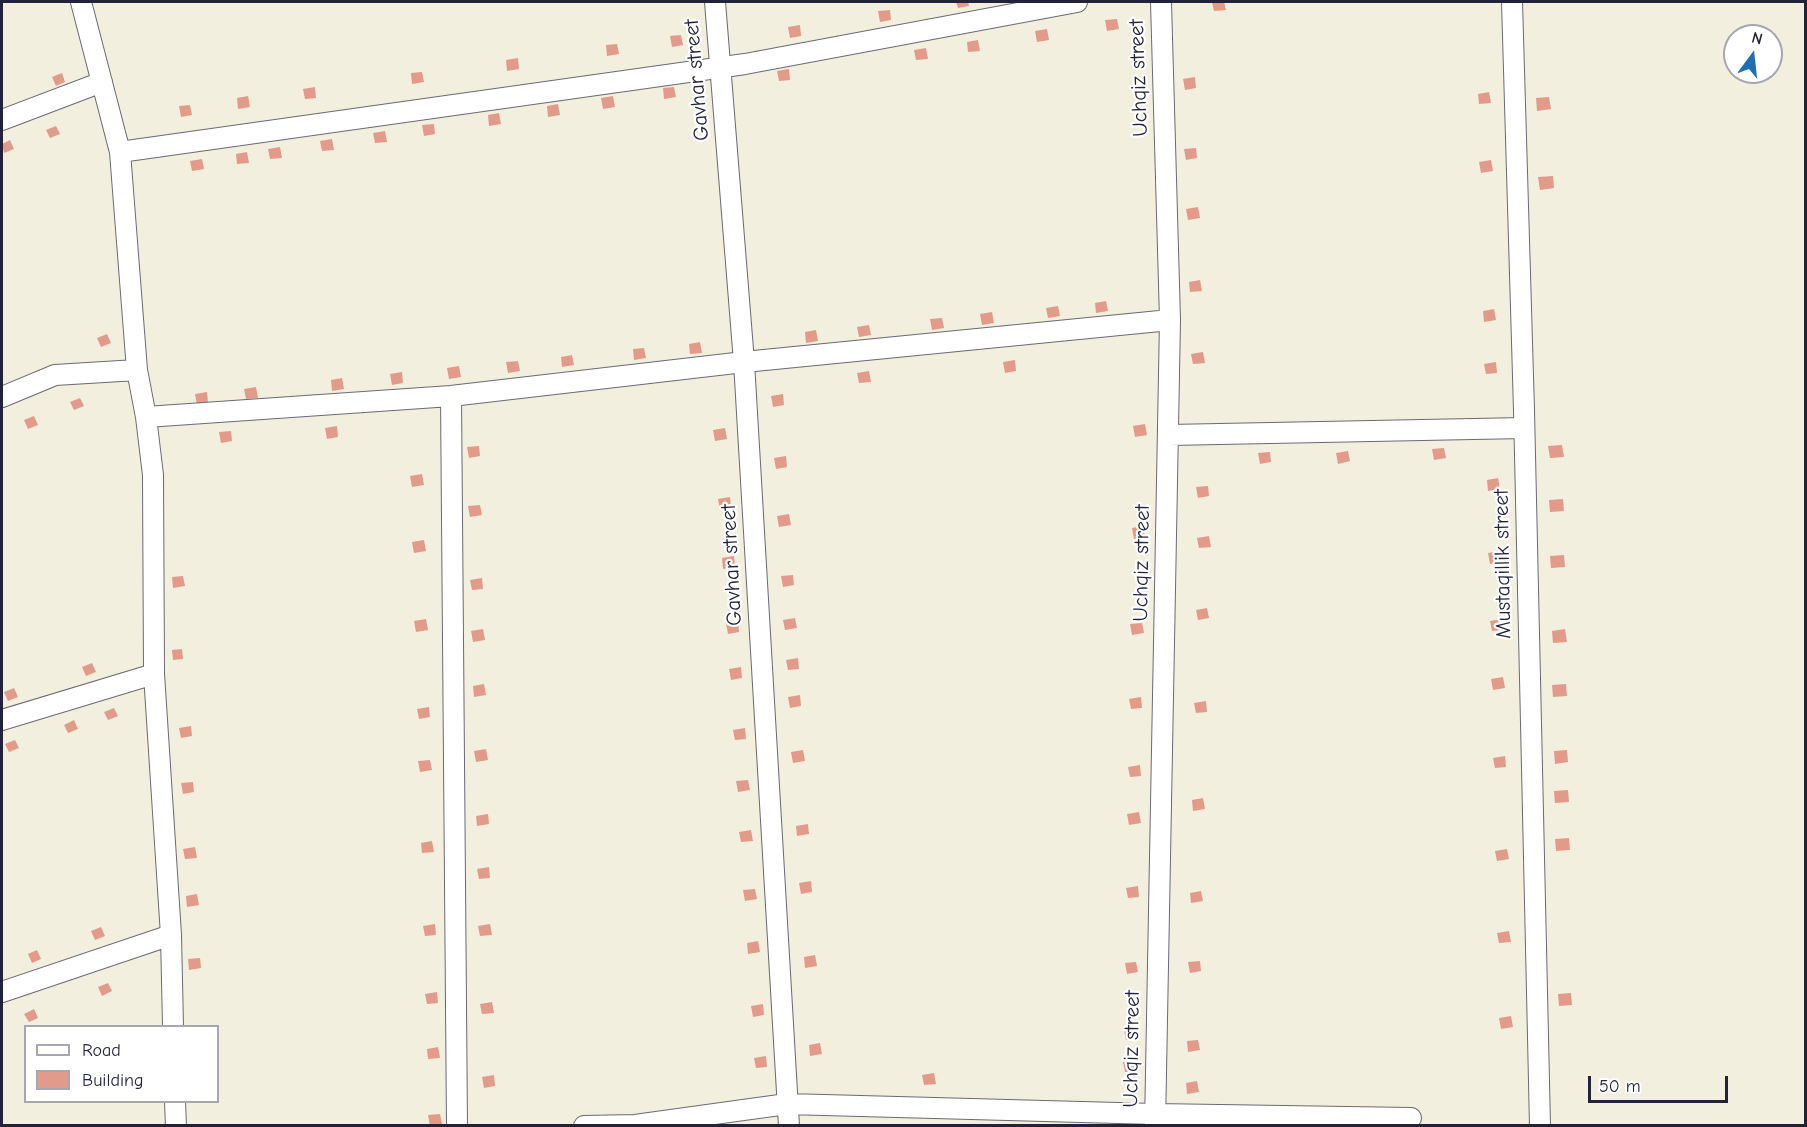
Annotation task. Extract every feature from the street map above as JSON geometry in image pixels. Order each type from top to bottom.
[{"type":"street","points":[[81,2],[120,152],[137,370],[146,417],[153,475],[154,674],[171,935],[173,1025]]},
{"type":"street","name":"Gavhar street","points":[[715,2],[744,362],[789,1125]]},
{"type":"street","points":[[120,152],[720,68],[1077,2]]},
{"type":"street","name":"Uchqiz street","points":[[1155,1120],[1170,320],[1161,2]]},
{"type":"street","name":"Mustaqillik street","points":[[1512,2],[1540,1125]]},
{"type":"street","points":[[2,120],[102,82]]},
{"type":"street","points":[[146,417],[451,396],[744,362],[1170,320]]},
{"type":"street","points":[[2,397],[55,375],[137,370]]},
{"type":"street","points":[[451,396],[457,1125]]},
{"type":"street","points":[[1169,435],[1524,428]]},
{"type":"street","points":[[2,720],[154,674]]},
{"type":"street","points":[[2,992],[171,935]]},
{"type":"street","points":[[175,1103],[176,1125]]},
{"type":"street","points":[[584,1125],[635,1125],[788,1104],[1155,1120],[1411,1118]]},
{"type":"building","points":[[956,2],[968,2],[969,6],[958,8]]},
{"type":"building","points":[[1212,2],[1224,2],[1226,10],[1214,11]]},
{"type":"building","points":[[890,10],[891,20],[880,22],[878,11]]},
{"type":"building","points":[[1117,19],[1119,29],[1107,31],[1105,20]]},
{"type":"building","points":[[800,25],[801,36],[790,38],[788,27]]},
{"type":"building","points":[[1047,29],[1049,40],[1037,42],[1035,31]]},
{"type":"building","points":[[681,35],[683,45],[672,47],[670,36]]},
{"type":"building","points":[[978,40],[980,51],[968,52],[967,42]]},
{"type":"building","points":[[617,44],[619,54],[607,56],[606,45]]},
{"type":"building","points":[[926,48],[928,59],[916,60],[914,50]]},
{"type":"building","points":[[518,58],[519,69],[507,71],[506,60]]},
{"type":"building","points":[[789,69],[790,80],[779,81],[777,71]]},
{"type":"building","points":[[422,72],[424,82],[412,84],[411,73]]},
{"type":"building","points":[[62,73],[65,82],[56,86],[52,77]]},
{"type":"building","points":[[1195,77],[1196,88],[1185,90],[1183,79]]},
{"type":"building","points":[[315,87],[316,98],[305,99],[303,89]]},
{"type":"building","points":[[674,87],[676,97],[664,99],[663,88]]},
{"type":"building","points":[[1489,92],[1491,103],[1479,104],[1478,94]]},
{"type":"building","points":[[248,96],[250,107],[238,109],[237,98]]},
{"type":"building","points":[[613,96],[615,107],[603,109],[601,98]]},
{"type":"building","points":[[1549,97],[1551,109],[1537,111],[1536,98]]},
{"type":"building","points":[[558,104],[560,115],[548,117],[547,106]]},
{"type":"building","points":[[190,105],[192,115],[181,117],[179,106]]},
{"type":"building","points":[[499,113],[501,124],[489,126],[488,115]]},
{"type":"building","points":[[434,124],[435,134],[424,136],[422,125]]},
{"type":"building","points":[[56,126],[60,134],[50,138],[46,130]]},
{"type":"building","points":[[385,131],[387,142],[375,143],[373,133]]},
{"type":"building","points":[[332,139],[334,150],[322,151],[320,141]]},
{"type":"building","points":[[10,140],[14,149],[4,153],[2,144]]},
{"type":"building","points":[[280,147],[282,158],[270,159],[268,149]]},
{"type":"building","points":[[1196,148],[1197,158],[1186,160],[1184,149]]},
{"type":"building","points":[[247,152],[249,163],[237,164],[236,154]]},
{"type":"building","points":[[202,159],[204,169],[192,171],[190,161]]},
{"type":"building","points":[[1491,160],[1493,171],[1481,173],[1479,162]]},
{"type":"building","points":[[1553,176],[1554,188],[1540,190],[1538,177]]},
{"type":"building","points":[[1198,207],[1200,218],[1188,220],[1186,209]]},
{"type":"building","points":[[1200,280],[1202,291],[1190,292],[1189,282]]},
{"type":"building","points":[[1106,301],[1108,311],[1096,313],[1095,303]]},
{"type":"building","points":[[1058,306],[1060,316],[1048,318],[1046,308]]},
{"type":"building","points":[[1494,309],[1496,320],[1484,322],[1483,311]]},
{"type":"building","points":[[992,312],[994,323],[982,325],[980,314]]},
{"type":"building","points":[[942,318],[944,328],[932,330],[930,319]]},
{"type":"building","points":[[869,325],[871,335],[859,337],[857,327]]},
{"type":"building","points":[[816,330],[818,341],[806,343],[805,332]]},
{"type":"building","points":[[107,334],[111,343],[101,347],[97,338]]},
{"type":"building","points":[[700,342],[702,353],[690,354],[689,344]]},
{"type":"building","points":[[644,348],[646,358],[634,360],[633,349]]},
{"type":"building","points":[[1203,352],[1205,363],[1193,364],[1191,354]]},
{"type":"building","points":[[572,355],[574,365],[562,367],[561,357]]},
{"type":"building","points":[[1015,360],[1016,371],[1005,373],[1003,362]]},
{"type":"building","points":[[518,361],[520,371],[508,373],[506,362]]},
{"type":"building","points":[[1496,362],[1497,373],[1486,374],[1484,364]]},
{"type":"building","points":[[459,366],[461,377],[449,379],[447,368]]},
{"type":"building","points":[[869,371],[871,382],[859,383],[857,373]]},
{"type":"building","points":[[402,372],[403,383],[392,385],[390,374]]},
{"type":"building","points":[[342,378],[344,389],[332,391],[331,380]]},
{"type":"building","points":[[256,387],[258,398],[246,399],[244,389]]},
{"type":"building","points":[[207,392],[208,403],[197,405],[195,394]]},
{"type":"building","points":[[783,394],[784,405],[773,407],[771,396]]},
{"type":"building","points":[[80,398],[84,406],[74,410],[70,402]]},
{"type":"building","points":[[34,416],[38,425],[28,429],[24,420]]},
{"type":"building","points":[[1145,424],[1147,435],[1135,437],[1133,426]]},
{"type":"building","points":[[337,426],[338,437],[327,439],[325,428]]},
{"type":"building","points":[[725,428],[727,439],[715,441],[713,430]]},
{"type":"building","points":[[231,431],[232,441],[221,443],[219,432]]},
{"type":"building","points":[[1562,445],[1564,457],[1550,458],[1548,446]]},
{"type":"building","points":[[479,446],[480,456],[469,458],[467,447]]},
{"type":"building","points":[[1444,448],[1446,458],[1434,460],[1432,449]]},
{"type":"building","points":[[1348,451],[1350,461],[1338,464],[1336,453]]},
{"type":"building","points":[[1270,452],[1271,462],[1260,464],[1258,453]]},
{"type":"building","points":[[786,456],[787,467],[776,469],[774,458]]},
{"type":"building","points":[[422,474],[424,485],[412,487],[410,476]]},
{"type":"building","points":[[1498,478],[1500,489],[1488,491],[1487,480]]},
{"type":"building","points":[[1208,486],[1209,496],[1198,498],[1196,487]]},
{"type":"building","points":[[730,497],[731,508],[720,510],[718,499]]},
{"type":"building","points":[[1563,499],[1564,511],[1550,512],[1549,500]]},
{"type":"building","points":[[480,505],[482,515],[470,517],[468,506]]},
{"type":"building","points":[[789,514],[791,525],[779,527],[777,516]]},
{"type":"building","points":[[1143,526],[1145,537],[1134,539],[1132,528]]},
{"type":"building","points":[[1209,536],[1211,547],[1199,548],[1197,538]]},
{"type":"building","points":[[424,540],[426,551],[414,553],[412,542]]},
{"type":"building","points":[[1500,551],[1502,562],[1490,564],[1488,553]]},
{"type":"building","points":[[1564,555],[1565,567],[1551,568],[1550,556]]},
{"type":"building","points":[[734,556],[735,567],[723,569],[722,558]]},
{"type":"building","points":[[793,575],[794,585],[783,587],[781,576]]},
{"type":"building","points":[[183,576],[185,586],[173,588],[172,577]]},
{"type":"building","points":[[482,578],[483,589],[472,590],[470,580]]},
{"type":"building","points":[[1207,608],[1209,618],[1198,620],[1196,610]]},
{"type":"building","points":[[795,618],[797,628],[785,630],[783,620]]},
{"type":"building","points":[[426,619],[428,630],[416,632],[414,621]]},
{"type":"building","points":[[1502,619],[1503,630],[1492,631],[1490,621]]},
{"type":"building","points":[[738,621],[739,632],[728,634],[726,623]]},
{"type":"building","points":[[1142,623],[1144,633],[1132,635],[1130,624]]},
{"type":"building","points":[[483,629],[485,640],[473,642],[471,631]]},
{"type":"building","points":[[1565,629],[1567,642],[1553,643],[1552,631]]},
{"type":"building","points":[[182,649],[183,659],[173,660],[172,650]]},
{"type":"building","points":[[798,658],[799,669],[788,670],[786,660]]},
{"type":"building","points":[[92,663],[96,672],[86,676],[82,667]]},
{"type":"building","points":[[741,667],[742,678],[731,680],[729,669]]},
{"type":"building","points":[[1503,677],[1505,688],[1493,690],[1491,679]]},
{"type":"building","points":[[484,684],[486,695],[474,697],[473,686]]},
{"type":"building","points":[[1566,684],[1567,696],[1553,697],[1552,685]]},
{"type":"building","points":[[14,688],[18,697],[8,701],[4,692]]},
{"type":"building","points":[[800,695],[801,706],[790,708],[788,697]]},
{"type":"building","points":[[1141,697],[1142,708],[1131,709],[1129,699]]},
{"type":"building","points":[[1206,701],[1207,712],[1196,713],[1194,703]]},
{"type":"building","points":[[429,707],[430,717],[419,719],[417,709]]},
{"type":"building","points":[[114,708],[118,716],[108,720],[104,712]]},
{"type":"building","points":[[74,720],[78,729],[68,733],[64,725]]},
{"type":"building","points":[[191,726],[192,736],[181,738],[179,728]]},
{"type":"building","points":[[745,728],[746,739],[735,740],[733,730]]},
{"type":"building","points":[[15,740],[19,748],[9,752],[5,744]]},
{"type":"building","points":[[486,749],[488,760],[476,762],[474,751]]},
{"type":"building","points":[[803,750],[805,761],[793,763],[791,752]]},
{"type":"building","points":[[1567,750],[1568,762],[1555,764],[1554,751]]},
{"type":"building","points":[[1505,756],[1506,767],[1495,768],[1493,758]]},
{"type":"building","points":[[430,760],[432,770],[420,772],[418,761]]},
{"type":"building","points":[[1140,765],[1141,776],[1130,777],[1128,767]]},
{"type":"building","points":[[748,780],[750,790],[738,792],[736,781]]},
{"type":"building","points":[[193,782],[194,792],[183,794],[181,783]]},
{"type":"building","points":[[1568,790],[1569,802],[1555,803],[1554,791]]},
{"type":"building","points":[[1203,798],[1205,809],[1193,811],[1192,800]]},
{"type":"building","points":[[1139,812],[1141,823],[1129,825],[1127,814]]},
{"type":"building","points":[[488,814],[489,824],[477,826],[476,816]]},
{"type":"building","points":[[808,824],[809,834],[797,836],[796,826]]},
{"type":"building","points":[[751,830],[753,841],[741,842],[739,832]]},
{"type":"building","points":[[1569,838],[1570,850],[1556,851],[1555,839]]},
{"type":"building","points":[[432,841],[434,852],[422,853],[421,843]]},
{"type":"building","points":[[195,847],[197,858],[185,859],[183,849]]},
{"type":"building","points":[[1507,849],[1509,859],[1497,861],[1495,851]]},
{"type":"building","points":[[489,867],[490,878],[479,879],[477,869]]},
{"type":"building","points":[[811,881],[812,892],[801,894],[799,883]]},
{"type":"building","points":[[1138,886],[1139,897],[1128,898],[1126,888]]},
{"type":"building","points":[[755,889],[757,899],[745,901],[743,890]]},
{"type":"building","points":[[1201,891],[1203,901],[1191,903],[1190,893]]},
{"type":"building","points":[[197,894],[199,905],[187,907],[186,896]]},
{"type":"building","points":[[435,924],[436,935],[425,936],[423,926]]},
{"type":"building","points":[[490,924],[492,935],[480,936],[478,926]]},
{"type":"building","points":[[101,927],[105,936],[95,940],[91,931]]},
{"type":"building","points":[[1509,931],[1511,942],[1499,943],[1497,933]]},
{"type":"building","points":[[758,941],[760,952],[748,954],[747,943]]},
{"type":"building","points":[[37,950],[41,959],[32,963],[28,954]]},
{"type":"building","points":[[815,955],[817,966],[805,968],[804,957]]},
{"type":"building","points":[[200,958],[201,968],[189,970],[188,959]]},
{"type":"building","points":[[1200,961],[1201,971],[1190,973],[1188,962]]},
{"type":"building","points":[[1136,962],[1138,972],[1127,974],[1125,963]]},
{"type":"building","points":[[108,983],[112,991],[102,996],[98,987]]},
{"type":"building","points":[[437,992],[438,1003],[427,1004],[425,994]]},
{"type":"building","points":[[1571,993],[1572,1005],[1559,1006],[1558,994]]},
{"type":"building","points":[[492,1002],[494,1013],[482,1014],[480,1004]]},
{"type":"building","points":[[763,1004],[764,1015],[753,1017],[751,1006]]},
{"type":"building","points":[[34,1009],[38,1018],[29,1022],[24,1014]]},
{"type":"building","points":[[1511,1016],[1513,1027],[1501,1029],[1499,1018]]},
{"type":"building","points":[[1136,1028],[1137,1038],[1126,1040],[1124,1030]]},
{"type":"building","points":[[1198,1040],[1200,1050],[1188,1052],[1187,1041]]},
{"type":"building","points":[[820,1043],[822,1054],[810,1056],[809,1045]]},
{"type":"building","points":[[438,1047],[440,1058],[428,1059],[427,1049]]},
{"type":"building","points":[[766,1056],[767,1067],[756,1068],[754,1058]]},
{"type":"building","points":[[1135,1060],[1137,1071],[1125,1072],[1123,1062]]},
{"type":"building","points":[[934,1073],[936,1084],[924,1085],[922,1075]]},
{"type":"building","points":[[494,1075],[495,1086],[484,1088],[482,1077]]},
{"type":"building","points":[[1197,1081],[1199,1092],[1187,1094],[1186,1083]]},
{"type":"building","points":[[440,1114],[442,1124],[430,1126],[428,1115]]}]
